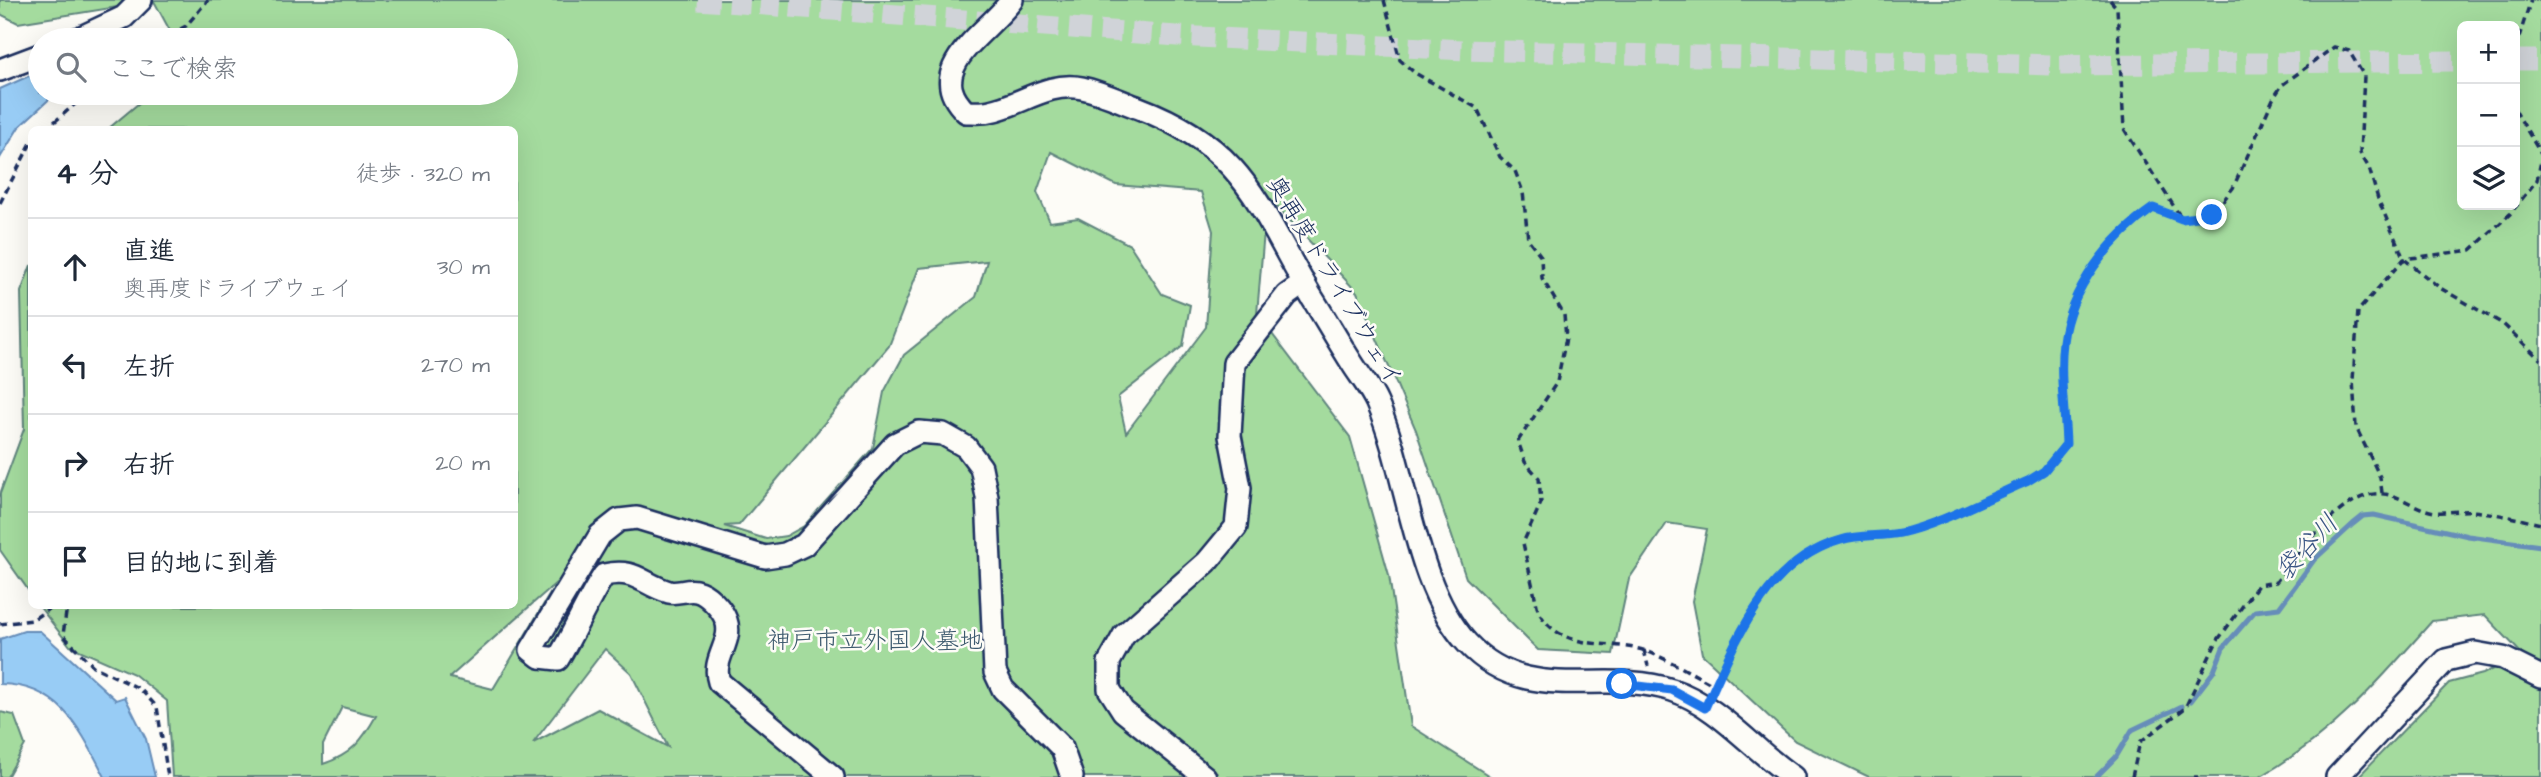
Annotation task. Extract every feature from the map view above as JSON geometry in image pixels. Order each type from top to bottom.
[{"type":"street","points":[[101,28],[124,17],[141,0]]},
{"type":"street","name":"奥再度ドライブウェイ","points":[[1012,0],[955,62],[948,83],[952,98],[966,111],[989,112],[1050,89],[1080,88],[1171,120],[1197,135],[1227,160],[1255,195],[1304,283],[1377,402],[1425,559],[1444,608],[1466,642],[1487,661],[1512,673],[1554,684],[1639,684],[1672,690],[1705,708],[1793,777]]},
{"type":"street","points":[[0,70],[28,60]]},
{"type":"street","points":[[1205,777],[1123,712],[1109,690],[1109,662],[1124,635],[1207,562],[1236,527],[1240,488],[1230,436],[1234,363],[1287,295],[1304,283]]},
{"type":"street","points":[[833,777],[719,682],[715,669],[728,637],[726,621],[715,603],[696,591],[671,593],[624,571],[604,575],[558,659],[540,657],[531,650],[600,535],[619,520],[637,518],[765,557],[785,554],[804,545],[895,444],[919,432],[943,434],[966,447],[981,467],[987,497],[996,672],[1003,689],[1062,748],[1072,777]]},
{"type":"street","points":[[2337,777],[2446,660],[2475,653],[2503,658],[2541,677]]},
{"type":"path","points":[[182,28],[208,0]]},
{"type":"path","points":[[1384,0],[1400,60],[1415,73],[1477,108],[1500,157],[1515,171],[1523,192],[1528,239],[1541,256],[1542,278],[1564,315],[1566,338],[1557,382],[1518,441],[1525,462],[1539,478],[1541,503],[1523,543],[1542,620],[1558,634],[1597,646],[1644,650],[1715,687]]},
{"type":"path","points":[[2110,0],[2117,8],[2124,129],[2182,219]]},
{"type":"path","points":[[2520,34],[2531,0]]},
{"type":"path","points":[[1705,708],[1745,621],[1771,586],[1813,552],[1842,540],[1901,533],[2028,481],[2044,471],[2066,444],[2063,344],[2068,314],[2096,264],[2134,221],[2153,208],[2182,219],[2212,215],[2237,181],[2278,92],[2334,47],[2349,51],[2364,76],[2360,153],[2369,168],[2378,199],[2404,259],[2440,288],[2503,324],[2541,360]]},
{"type":"path","points":[[50,126],[74,105]]},
{"type":"path","points":[[2520,118],[2541,154]]},
{"type":"path","points":[[0,203],[28,149]]},
{"type":"path","points":[[2382,493],[2380,477],[2356,427],[2353,380],[2358,311],[2404,259],[2471,250],[2510,214],[2524,197],[2537,180],[2541,160]]},
{"type":"path","points":[[2132,777],[2140,742],[2185,708],[2217,642],[2258,585],[2276,582],[2309,540],[2348,505],[2365,495],[2382,493],[2405,499],[2432,512],[2473,511],[2541,524]]},
{"type":"path","points":[[0,624],[32,620],[50,609]]},
{"type":"path","points":[[60,609],[66,612],[63,635],[93,666],[140,689],[157,706],[168,777]]},
{"type":"green space","name":"神戸市立外国人墓地","points":[[0,0],[2541,0],[2541,777],[2358,777],[2449,683],[2483,674],[2522,654],[2485,615],[2432,621],[2353,706],[2310,743],[2260,777],[1869,777],[1795,741],[1702,654],[1692,601],[1707,529],[1667,523],[1629,579],[1613,654],[1538,650],[1466,578],[1416,430],[1357,292],[1267,196],[1257,314],[1350,437],[1389,575],[1411,726],[1491,777],[172,777],[167,701],[134,674],[70,646],[41,609],[518,609],[518,126],[112,126],[137,105],[518,105],[518,28],[169,28],[154,1],[18,23],[0,14]],"holes":[[[1051,152],[1116,185],[1201,192],[1213,231],[1206,327],[1126,433],[1118,397],[1183,346],[1190,305],[1162,294],[1130,245],[1078,218],[1050,222],[1037,192]],[[987,261],[976,297],[904,355],[884,392],[873,448],[804,526],[786,536],[766,539],[724,526],[739,525],[889,346],[919,268]],[[557,582],[493,689],[450,677]],[[605,649],[631,673],[668,747],[598,709],[533,743]],[[342,707],[376,716],[355,746],[323,764],[323,745]]]},
{"type":"green space","points":[[28,273],[28,590],[0,550],[0,494],[24,429],[21,292]]},
{"type":"green space","points":[[0,712],[14,715],[25,745],[7,777],[0,777]]},
{"type":"water","points":[[28,76],[28,105],[43,105],[19,127],[0,158],[0,89]]},
{"type":"water","points":[[24,631],[40,631],[116,700],[125,697],[146,739],[155,777],[105,777],[77,727],[53,701],[39,692],[21,686],[0,684],[0,639]]},
{"type":"waterway","name":"袋谷川","points":[[2191,701],[2214,671],[2223,648],[2255,611],[2279,608],[2314,560],[2363,516],[2374,515],[2468,536],[2541,546]]},
{"type":"waterway","points":[[2096,777],[2116,757],[2132,730],[2182,706]]},
{"type":"tunnel","points":[[698,0],[1177,36],[1464,50],[2054,65],[2457,61]]},
{"type":"tunnel","points":[[2520,60],[2541,60]]},
{"type":"route","points":[[1622,684],[1672,690],[1705,708],[1745,621],[1771,586],[1813,552],[1842,540],[1901,533],[2028,481],[2044,471],[2066,444],[2063,344],[2068,314],[2096,264],[2134,221],[2153,208],[2182,219],[2212,215]]}]
